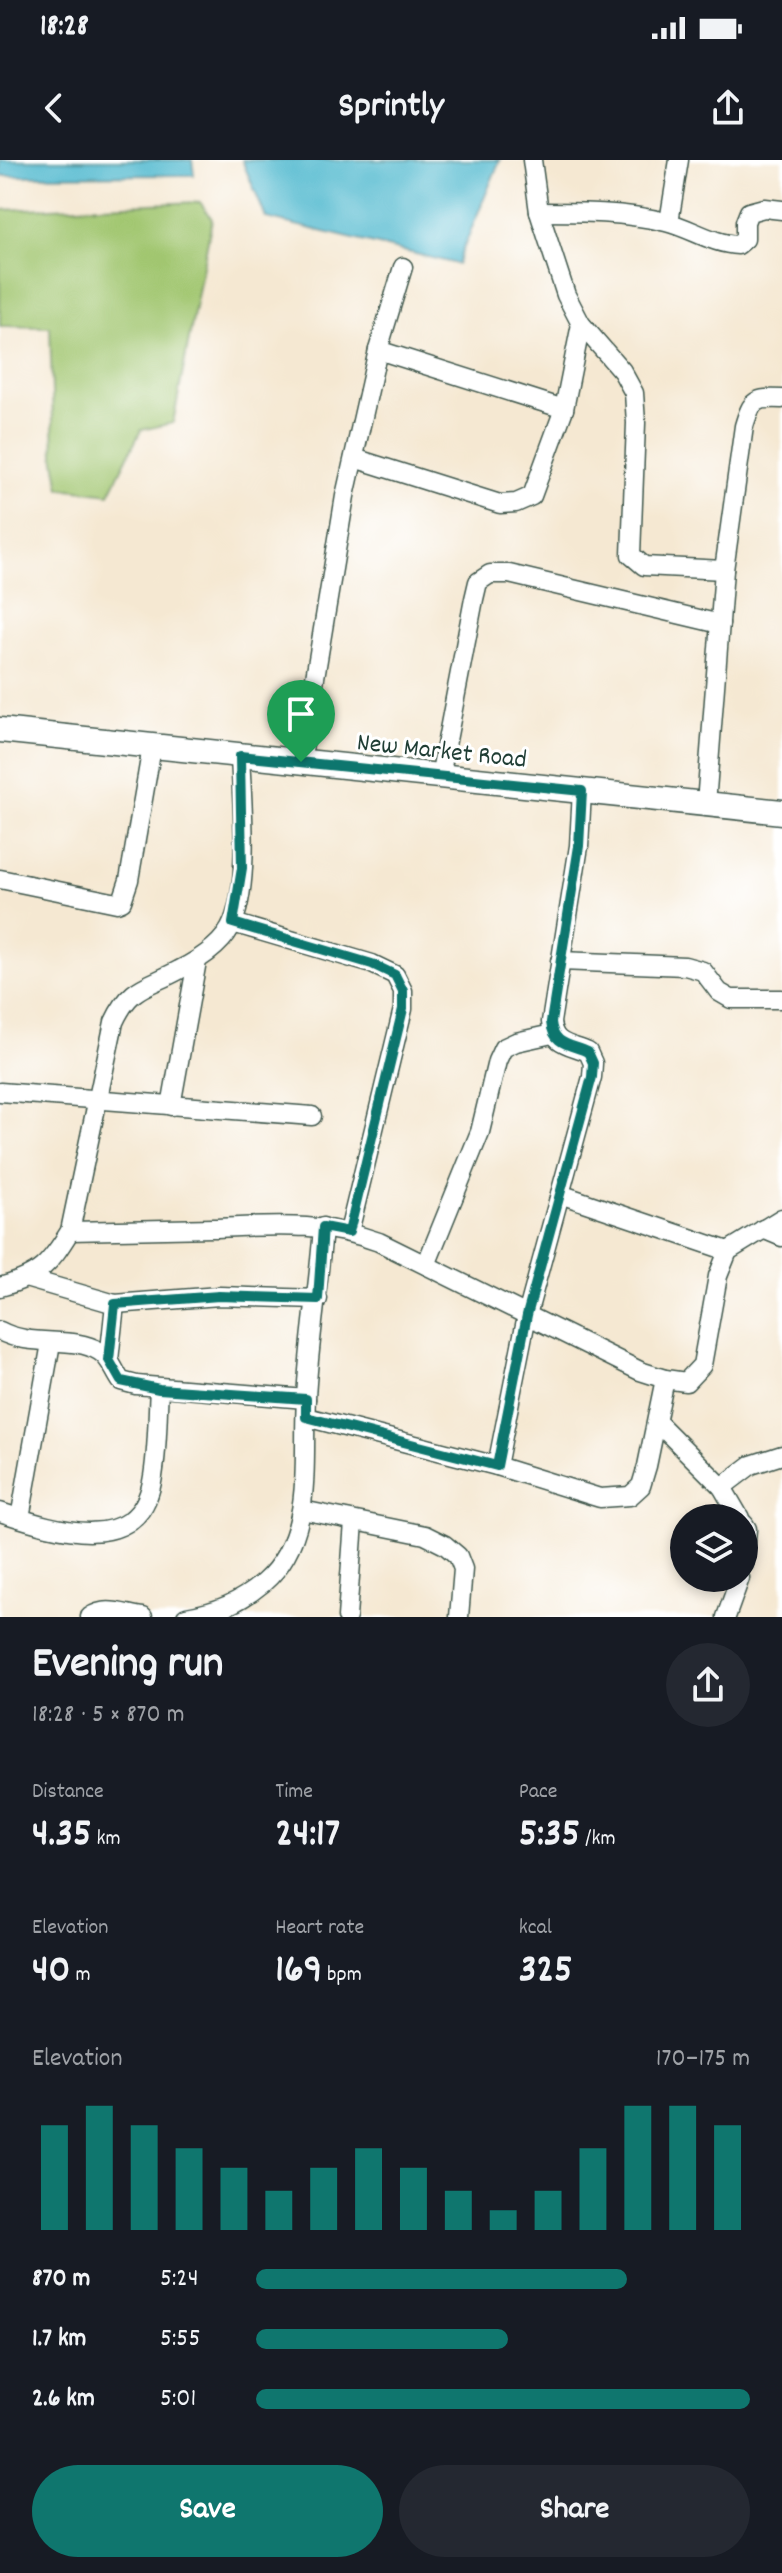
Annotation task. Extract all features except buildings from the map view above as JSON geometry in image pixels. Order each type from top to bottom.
[{"type":"street","points":[[532,160],[539,212],[566,295],[581,324],[622,371],[634,393],[636,423],[631,555],[644,566],[724,570]]},
{"type":"street","points":[[669,222],[679,160]]},
{"type":"street","points":[[539,212],[597,212],[669,222],[724,245],[738,245],[745,239],[745,222],[749,212],[764,208],[782,210]]},
{"type":"street","points":[[301,762],[336,547],[354,458],[378,350],[403,267]]},
{"type":"street","points":[[354,458],[500,504],[516,503],[532,496],[564,409],[581,324]]},
{"type":"street","points":[[378,350],[564,409]]},
{"type":"street","points":[[706,804],[724,570],[744,426],[750,406],[761,398],[782,399]]},
{"type":"street","points":[[440,777],[478,582],[490,574],[509,574],[720,624]]},
{"type":"street","name":"New Market Road","points":[[0,730],[782,812]]},
{"type":"street","points":[[0,879],[117,903],[122,901],[129,880],[152,747]]},
{"type":"street","points":[[0,1287],[29,1279],[55,1257],[70,1231],[114,1022],[123,1001],[138,989],[197,961],[219,943],[233,923],[243,845],[240,756]]},
{"type":"street","points":[[497,1466],[527,1315],[593,1063],[588,1052],[560,1043],[552,1034],[551,1022],[579,846],[582,791]]},
{"type":"street","points":[[233,923],[372,964],[395,975],[403,991],[403,1009],[349,1232]]},
{"type":"street","points":[[171,1106],[197,961]]},
{"type":"street","points":[[560,961],[685,966],[703,971],[719,992],[731,999],[782,999]]},
{"type":"street","points":[[426,1265],[480,1132],[503,1048],[552,1034]]},
{"type":"street","points":[[0,1092],[312,1116]]},
{"type":"street","points":[[560,1194],[728,1251]]},
{"type":"street","points":[[70,1231],[323,1227],[349,1232],[426,1265],[640,1371],[686,1382],[702,1365],[718,1276],[728,1251],[782,1218]]},
{"type":"street","points":[[186,1617],[213,1613],[243,1600],[288,1555],[298,1530],[323,1227]]},
{"type":"street","points":[[763,1229],[782,1237]]},
{"type":"street","points":[[29,1279],[115,1304],[219,1296],[318,1299]]},
{"type":"street","points":[[109,1360],[115,1304]]},
{"type":"street","points":[[0,1331],[21,1339],[91,1348],[109,1360],[121,1381],[159,1389],[306,1408],[600,1498],[630,1496],[641,1486],[658,1423],[665,1379]]},
{"type":"street","points":[[20,1518],[51,1343]]},
{"type":"street","points":[[0,1512],[73,1531],[97,1532],[122,1525],[143,1507],[152,1483],[159,1389]]},
{"type":"street","points":[[658,1423],[722,1487],[732,1504]]},
{"type":"street","points":[[722,1487],[751,1465],[774,1455],[782,1455]]},
{"type":"street","points":[[302,1510],[425,1535],[445,1545],[458,1556],[463,1569],[459,1617]]},
{"type":"street","points":[[347,1617],[354,1522]]},
{"type":"street","points":[[726,1617],[735,1592]]},
{"type":"street","points":[[90,1617],[94,1613],[110,1610],[143,1617]]},
{"type":"green space","points":[[200,202],[212,219],[173,423],[141,430],[109,494],[60,488],[54,455],[50,327],[0,326],[0,210]]},
{"type":"water","points":[[0,160],[192,160],[194,175],[0,176]]},
{"type":"water","points":[[242,160],[500,160],[457,264],[266,218]]},
{"type":"route","points":[[240,756],[301,762],[582,791],[579,846],[551,1022],[552,1034],[560,1043],[588,1052],[593,1063],[592,1077],[527,1315],[497,1466],[306,1417],[306,1399],[159,1389],[121,1381],[109,1360],[115,1304],[219,1296],[318,1299],[323,1227],[349,1232],[403,1009],[403,991],[395,975],[372,964],[233,923],[242,868],[240,756]]}]
